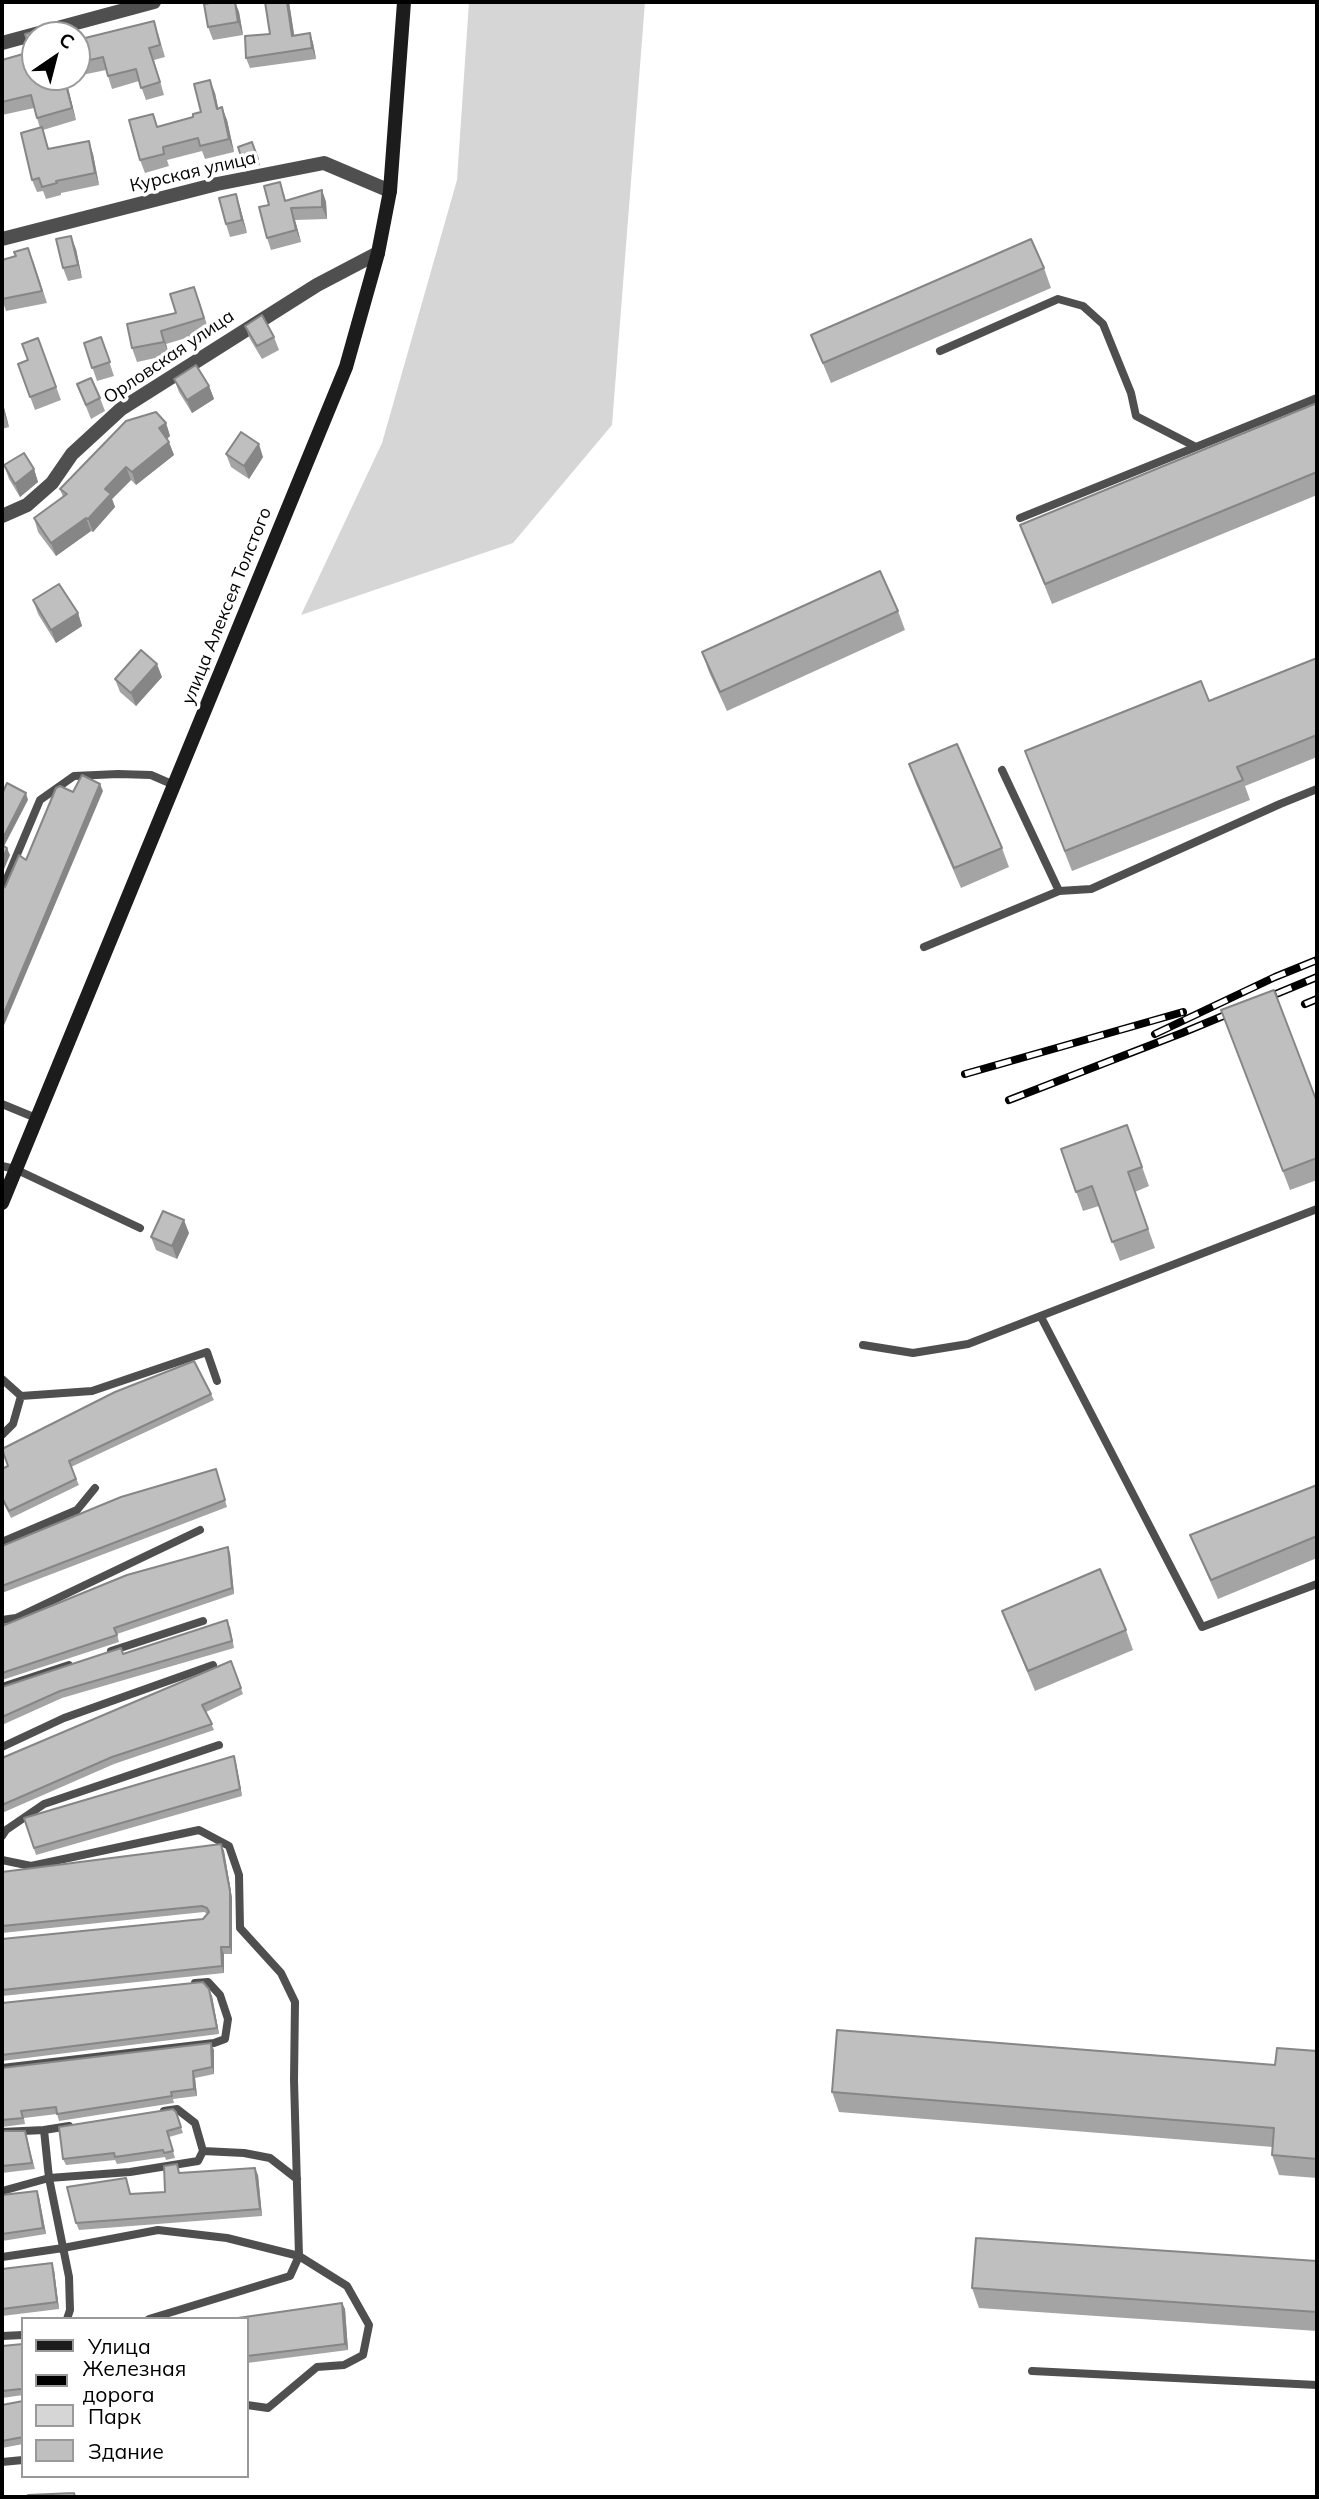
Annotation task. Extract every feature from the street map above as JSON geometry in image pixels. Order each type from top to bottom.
[{"type":"street","points":[[2,43],[155,2]]},
{"type":"street","name":"улица Алексея Толстого","points":[[2,1203],[8,1168],[36,1118],[345,367],[378,253],[390,191],[404,2]]},
{"type":"street","name":"Курская улица","points":[[2,239],[217,184],[324,163],[390,191]]},
{"type":"street","name":"Орловская улица","points":[[2,516],[27,505],[52,483],[72,454],[121,409],[317,285],[378,253]]},
{"type":"lane","points":[[940,351],[1058,299],[1083,306],[1102,324],[1131,393],[1136,416],[1196,447]]},
{"type":"lane","points":[[1020,518],[1317,398]]},
{"type":"lane","points":[[1002,770],[1059,891]]},
{"type":"lane","points":[[2,890],[40,800],[74,776],[151,775],[174,785]]},
{"type":"lane","points":[[923,947],[1059,891],[1091,889],[1317,789]]},
{"type":"lane","points":[[2,1104],[36,1118]]},
{"type":"lane","points":[[8,1168],[140,1228]]},
{"type":"lane","points":[[863,1345],[913,1353],[968,1344],[1317,1209]]},
{"type":"lane","points":[[1041,1317],[1202,1628],[1317,1584]]},
{"type":"lane","points":[[2,1379],[20,1396],[92,1391],[207,1352],[217,1381]]},
{"type":"lane","points":[[2,1435],[13,1424],[20,1396]]},
{"type":"lane","points":[[2,1542],[77,1510],[95,1488]]},
{"type":"lane","points":[[2,1620],[16,1618],[200,1530]]},
{"type":"lane","points":[[102,1654],[203,1621]]},
{"type":"lane","points":[[2,1686],[77,1662]]},
{"type":"lane","points":[[2,1746],[64,1718],[213,1665]]},
{"type":"lane","points":[[2,1836],[6,1830],[44,1804],[219,1745]]},
{"type":"lane","points":[[2,1860],[31,1866],[199,1830],[229,1846],[239,1875],[240,1928],[281,1973],[295,2002],[294,2080],[299,2256],[290,2276],[156,2317]]},
{"type":"lane","points":[[2,2068],[214,2043],[226,2039],[228,2019],[220,1995],[208,1982],[181,1985]]},
{"type":"lane","points":[[2,2190],[49,2178],[130,2172],[198,2161],[203,2151],[195,2123],[177,2109],[150,2113]]},
{"type":"lane","points":[[2,2132],[84,2124]]},
{"type":"lane","points":[[44,2130],[49,2178],[69,2277],[68,2317]]},
{"type":"lane","points":[[203,2151],[244,2153],[270,2158],[297,2179]]},
{"type":"lane","points":[[2,2257],[158,2230],[227,2238],[299,2256],[347,2287],[369,2325],[363,2355],[344,2365],[317,2367],[268,2408],[248,2405]]},
{"type":"lane","points":[[2,2336],[21,2335]]},
{"type":"lane","points":[[1032,2371],[1317,2385]]},
{"type":"lane","points":[[2,2462],[21,2460]]},
{"type":"green space","points":[[469,2],[645,2],[612,425],[513,543],[301,615],[382,443],[457,180]]},
{"type":"building","points":[[235,2],[238,22],[208,27],[204,4]]},
{"type":"building","points":[[265,2],[287,2],[292,36],[310,33],[312,48],[246,58],[245,36],[270,34]]},
{"type":"building","points":[[154,21],[160,45],[149,48],[160,82],[141,88],[136,69],[108,76],[103,57],[91,60],[91,37]]},
{"type":"building","points":[[21,55],[21,91],[68,91],[72,108],[37,118],[31,95],[2,102],[2,60]]},
{"type":"building","points":[[210,80],[217,109],[222,107],[229,139],[200,146],[198,138],[163,147],[164,154],[140,160],[129,120],[153,114],[157,127],[193,117],[193,114],[201,112],[194,84]]},
{"type":"building","points":[[42,127],[48,149],[89,141],[95,173],[56,181],[57,183],[42,187],[39,178],[32,180],[21,133]]},
{"type":"building","points":[[252,142],[258,159],[243,162],[238,147]]},
{"type":"building","points":[[280,182],[285,201],[322,190],[322,207],[291,208],[296,230],[267,238],[259,207],[269,205],[264,186]]},
{"type":"building","points":[[236,194],[242,220],[226,224],[219,198]]},
{"type":"building","points":[[71,236],[78,265],[63,268],[56,239]]},
{"type":"building","points":[[1031,239],[1044,268],[823,363],[811,335]]},
{"type":"building","points":[[28,248],[42,291],[2,299],[2,260],[16,256],[14,252]]},
{"type":"building","points":[[194,287],[204,318],[161,331],[164,342],[132,348],[127,324],[176,313],[170,294]]},
{"type":"building","points":[[262,315],[274,337],[257,346],[245,326]]},
{"type":"building","points":[[101,337],[110,362],[92,368],[84,343]]},
{"type":"building","points":[[38,338],[56,387],[30,397],[18,364],[28,360],[22,344]]},
{"type":"building","points":[[196,365],[209,386],[187,400],[174,379]]},
{"type":"building","points":[[91,378],[100,398],[86,405],[77,384]]},
{"type":"building","points":[[1317,403],[1317,472],[1045,584],[1020,525]]},
{"type":"building","points":[[156,412],[166,423],[159,428],[169,442],[132,472],[126,467],[105,489],[111,494],[88,519],[51,543],[34,518],[67,494],[60,489],[126,421]]},
{"type":"building","points":[[241,432],[259,444],[244,466],[226,454]]},
{"type":"building","points":[[24,453],[34,469],[15,484],[4,465]]},
{"type":"building","points":[[880,571],[898,611],[720,692],[702,652]]},
{"type":"building","points":[[59,584],[78,613],[51,630],[33,600]]},
{"type":"building","points":[[141,650],[157,664],[131,693],[115,679]]},
{"type":"building","points":[[1317,658],[1317,735],[1237,767],[1243,780],[1065,851],[1025,751],[1201,681],[1209,701]]},
{"type":"building","points":[[957,744],[1002,848],[954,868],[909,764]]},
{"type":"building","points":[[82,775],[100,784],[2,1018],[2,889],[19,855],[26,860],[56,788],[60,786],[73,792]]},
{"type":"building","points":[[7,783],[26,793],[2,840],[2,794]]},
{"type":"building","points":[[2,845],[7,848],[2,862]]},
{"type":"building","points":[[1274,990],[1317,1102],[1317,1158],[1283,1171],[1221,1010]]},
{"type":"building","points":[[1127,1125],[1142,1167],[1128,1172],[1148,1229],[1112,1242],[1092,1186],[1076,1192],[1061,1149]]},
{"type":"building","points":[[163,1211],[184,1220],[172,1246],[151,1237]]},
{"type":"building","points":[[194,1361],[211,1394],[69,1461],[76,1479],[9,1511],[2,1498],[2,1469],[8,1466],[2,1449],[115,1392]]},
{"type":"building","points":[[216,1469],[225,1500],[2,1586],[2,1546],[121,1497]]},
{"type":"building","points":[[1317,1485],[1317,1536],[1211,1580],[1190,1535]]},
{"type":"building","points":[[228,1547],[232,1588],[114,1628],[117,1635],[2,1673],[2,1626],[127,1575]]},
{"type":"building","points":[[1100,1569],[1126,1630],[1028,1671],[1002,1611]]},
{"type":"building","points":[[227,1620],[232,1641],[60,1691],[2,1717],[2,1687],[121,1648],[123,1654]]},
{"type":"building","points":[[231,1661],[241,1688],[202,1705],[212,1724],[112,1757],[2,1805],[2,1758]]},
{"type":"building","points":[[234,1756],[240,1789],[34,1848],[24,1818]]},
{"type":"building","points":[[221,1844],[230,1891],[230,1947],[221,1947],[222,1966],[2,1990],[2,1939],[203,1919],[209,1912],[202,1906],[2,1926],[2,1872]]},
{"type":"building","points":[[203,1982],[209,1989],[217,2028],[2,2055],[2,2003]]},
{"type":"building","points":[[837,2030],[1275,2065],[1277,2048],[1317,2051],[1317,2159],[1272,2155],[1274,2128],[832,2092]]},
{"type":"building","points":[[211,2043],[212,2067],[193,2071],[194,2089],[171,2092],[172,2096],[57,2114],[56,2107],[21,2111],[23,2118],[2,2120],[2,2068]]},
{"type":"building","points":[[173,2109],[181,2127],[167,2131],[173,2151],[115,2157],[114,2153],[63,2159],[59,2127]]},
{"type":"building","points":[[2,2131],[25,2131],[32,2163],[2,2166]]},
{"type":"building","points":[[177,2164],[179,2173],[255,2168],[260,2209],[76,2223],[67,2187],[126,2178],[130,2194],[165,2192],[164,2166]]},
{"type":"building","points":[[37,2191],[43,2228],[2,2234],[2,2195]]},
{"type":"building","points":[[976,2238],[1317,2261],[1317,2312],[972,2288]]},
{"type":"building","points":[[52,2263],[57,2302],[2,2309],[2,2269]]},
{"type":"building","points":[[342,2303],[345,2344],[248,2356],[248,2317],[245,2317]]},
{"type":"building","points":[[21,2344],[21,2389],[2,2391],[2,2346]]},
{"type":"building","points":[[21,2401],[21,2437],[2,2441],[2,2405]]},
{"type":"building","points":[[74,2493],[75,2497],[28,2497],[28,2495]]},
{"type":"railway","points":[[1155,1034],[1317,960]]},
{"type":"railway","points":[[1009,1100],[1317,977]]},
{"type":"railway","points":[[1305,1004],[1317,999]]},
{"type":"railway","points":[[965,1074],[1183,1012]]}]
